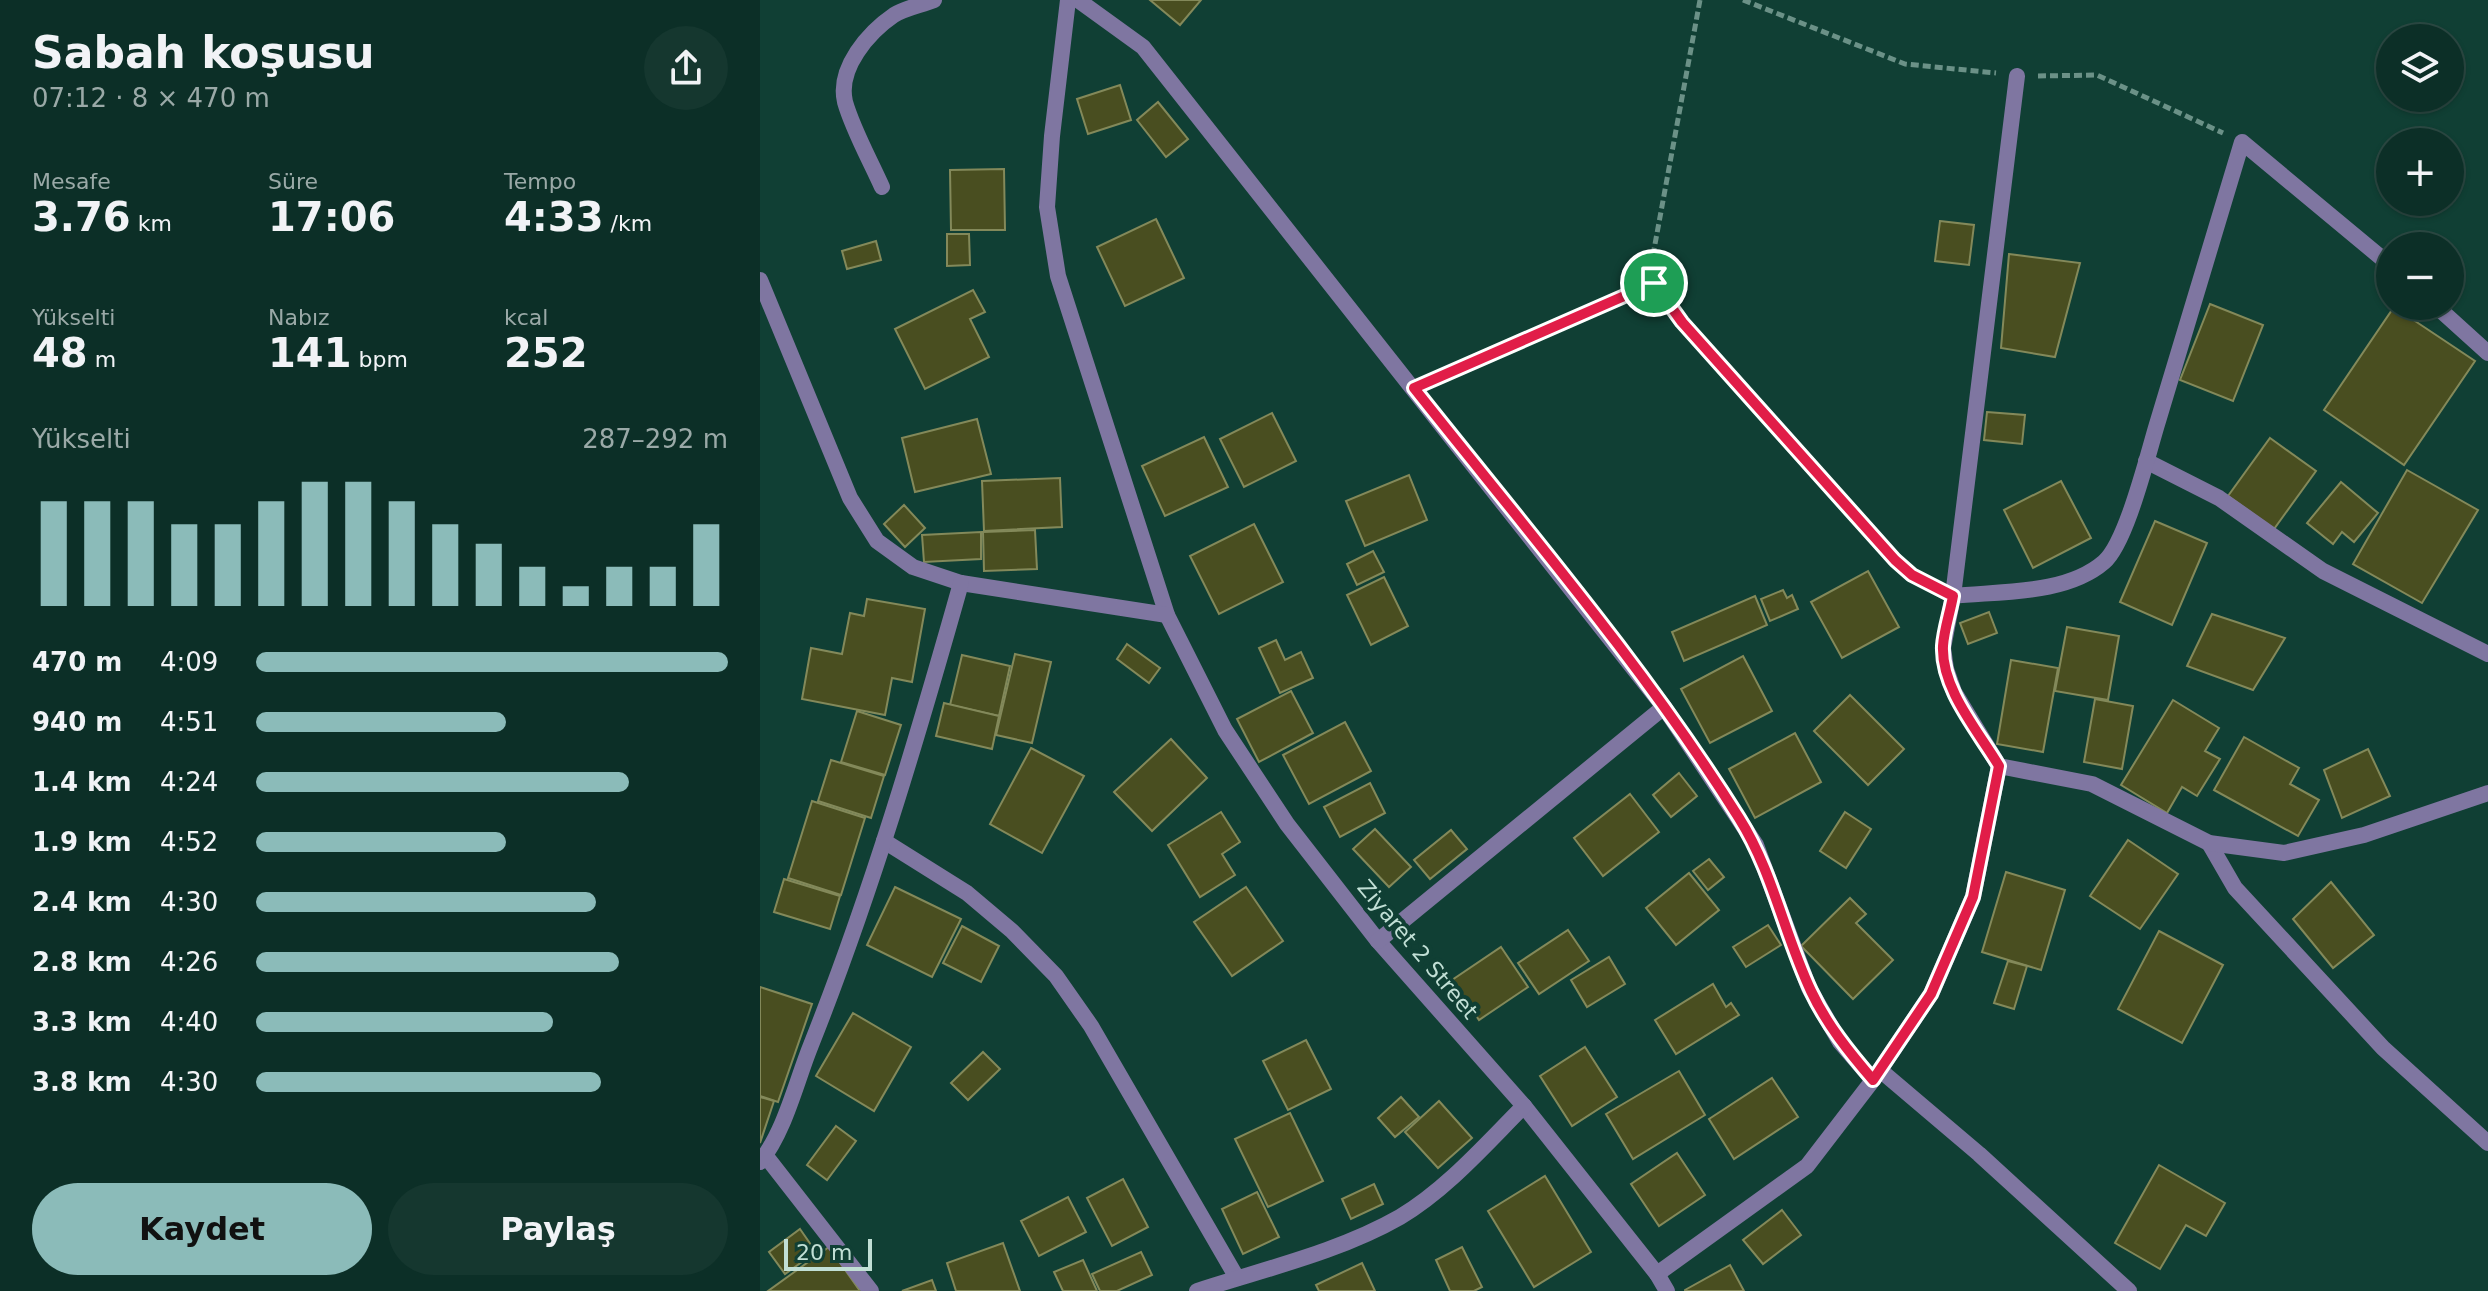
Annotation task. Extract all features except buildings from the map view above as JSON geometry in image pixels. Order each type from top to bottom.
[{"type":"street","points":[[882,187],[845,100],[845,82],[852,61],[872,33],[897,13],[934,0]]},
{"type":"street","name":"Ziyaret 2 Street","points":[[1068,0],[1047,207],[1058,276],[1167,615],[1256,781],[1378,941],[1524,1106],[1657,1274],[1667,1291]]},
{"type":"street","points":[[1078,0],[1143,47],[1664,707],[1756,845],[1809,988],[1840,1042],[1876,1075],[1979,1154],[2129,1291]]},
{"type":"street","points":[[1657,1274],[1807,1166],[1876,1075],[1931,994],[1973,897],[1999,766],[1954,692],[1943,648],[1953,596],[2017,76]]},
{"type":"street","points":[[1953,596],[2059,584],[2086,575],[2106,560],[2120,539],[2242,142],[2376,253]]},
{"type":"street","points":[[760,280],[850,498],[877,541],[913,567],[961,583],[1167,615]]},
{"type":"street","points":[[2451,320],[2488,353]]},
{"type":"street","points":[[2146,461],[2219,498],[2323,571],[2488,654]]},
{"type":"street","points":[[871,1291],[763,1158],[834,986],[884,841],[961,583]]},
{"type":"street","points":[[1378,941],[1664,707]]},
{"type":"street","points":[[1999,766],[2092,784],[2209,843],[2284,853],[2364,835],[2488,793]]},
{"type":"street","points":[[884,841],[967,893],[1012,931],[1056,976],[1091,1026],[1237,1278]]},
{"type":"street","points":[[2209,843],[2235,888],[2383,1048],[2488,1143]]},
{"type":"street","points":[[1197,1291],[1340,1244],[1401,1216],[1448,1180],[1524,1106]]},
{"type":"path","points":[[1700,0],[1653,255],[1654,283],[1692,334],[1895,560],[1912,575],[1953,596]]},
{"type":"path","points":[[1414,388],[1654,283]]},
{"type":"route","points":[[1654,283],[1682,322],[1895,560],[1912,575],[1953,596],[1943,648],[1946,669],[1954,692],[1999,766],[1973,897],[1931,994],[1873,1080],[1840,1042],[1809,988],[1768,874],[1756,845],[1739,817],[1664,707],[1414,388],[1654,283]]}]
